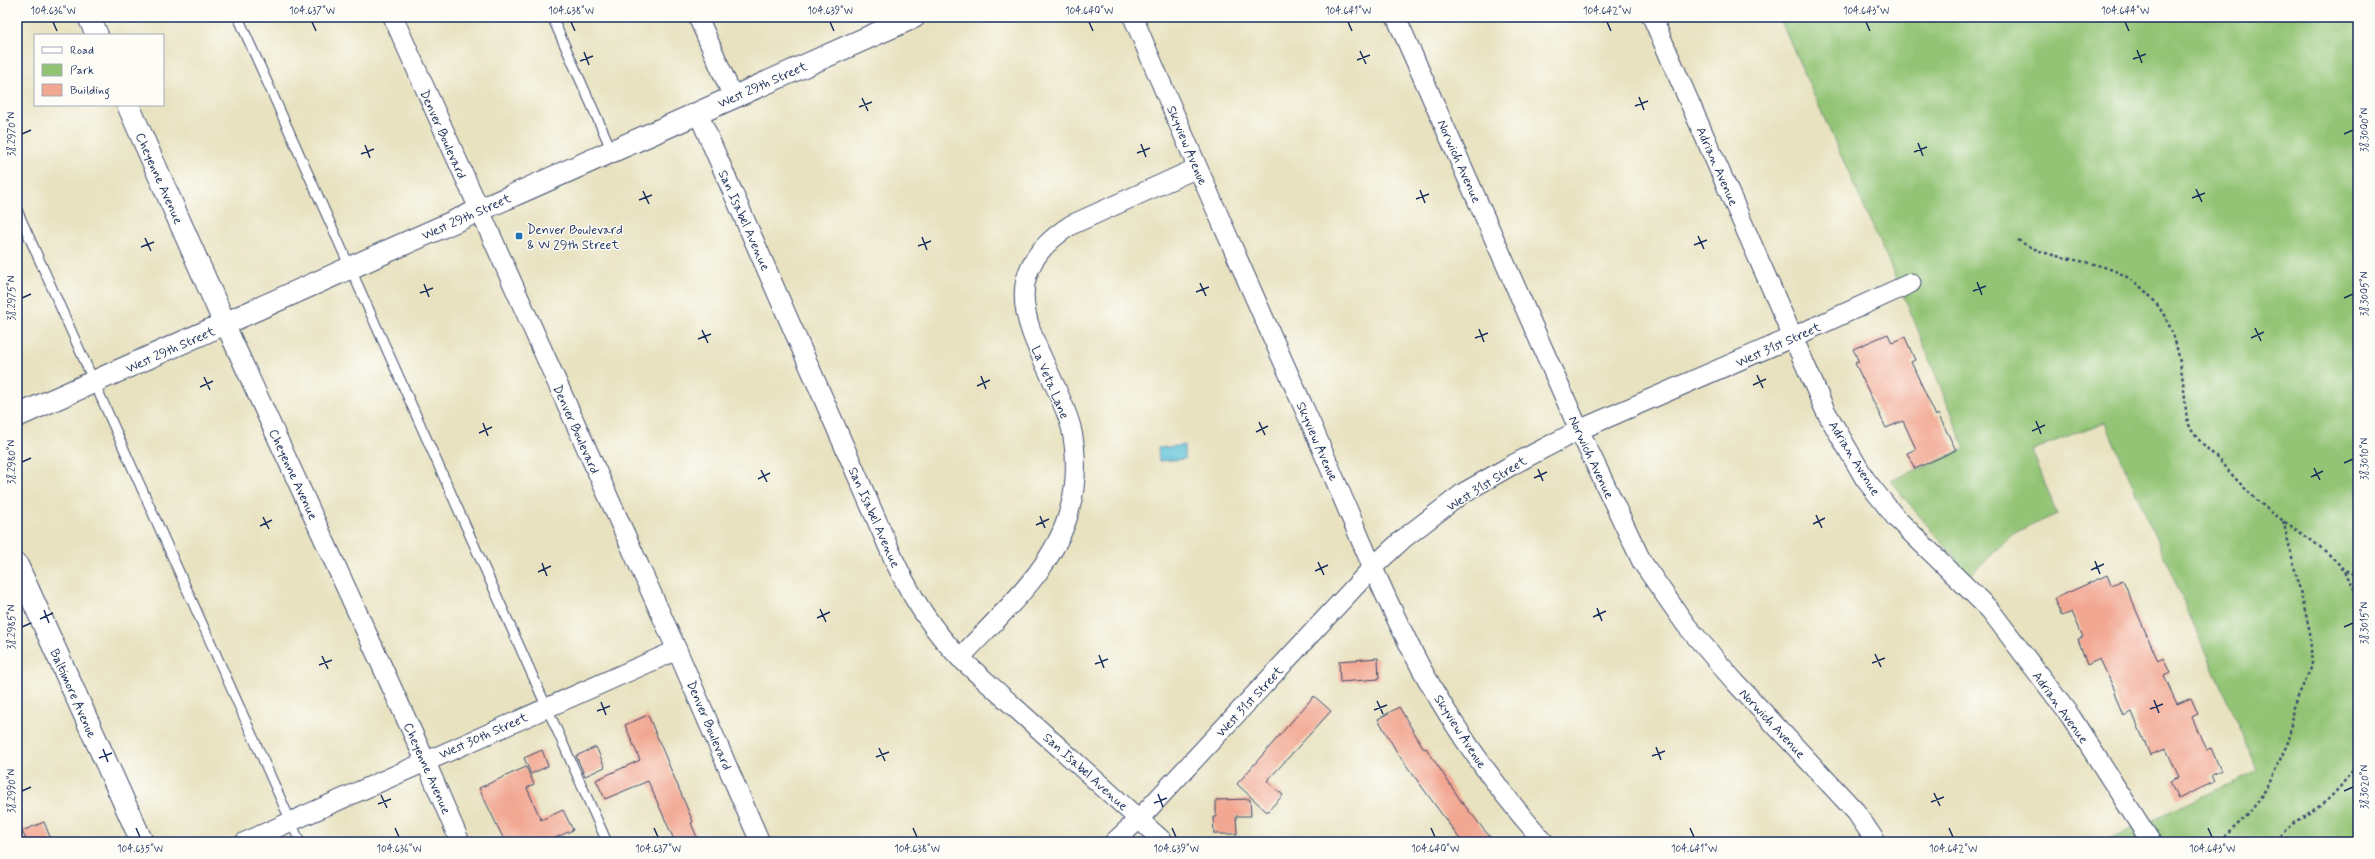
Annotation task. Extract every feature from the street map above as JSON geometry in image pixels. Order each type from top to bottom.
[{"type":"street","points":[[89,17],[97,34]]},
{"type":"street","name":"Denver Boulevard","points":[[393,17],[478,210],[677,650],[760,842]]},
{"type":"street","points":[[698,17],[734,96]]},
{"type":"street","name":"West 29th Street","points":[[17,416],[914,17]]},
{"type":"street","name":"Skyview Avenue","points":[[1133,17],[1197,168],[1374,566],[1421,667],[1449,716],[1484,767],[1544,842]]},
{"type":"street","name":"Norwich Avenue","points":[[1396,17],[1579,430],[1642,562],[1686,625],[1735,682],[1856,812],[1876,842]]},
{"type":"street","name":"Adrian Avenue","points":[[1652,17],[1825,410],[1865,479],[1896,518],[1990,610],[2071,717],[2151,842]]},
{"type":"street","name":"Cheyenne Avenue","points":[[128,106],[225,324],[425,760],[460,842]]},
{"type":"street","name":"San Isabel Avenue","points":[[698,113],[908,590],[941,638],[960,658],[1164,842]]},
{"type":"street","name":"La Veta Lane","points":[[960,658],[1046,561],[1070,509],[1075,481],[1071,428],[1035,343],[1025,311],[1024,292],[1028,272],[1039,251],[1053,236],[1071,225],[1197,168]]},
{"type":"street","name":"West 31st Street","points":[[1114,842],[1139,819],[1374,566],[1404,539],[1463,494],[1579,430],[1793,337],[1911,283]]},
{"type":"street","name":"Baltimore Avenue","points":[[17,565],[142,842]]},
{"type":"street","name":"West 30th Street","points":[[245,842],[425,760],[677,650]]},
{"type":"lane","points":[[238,17],[607,842]]},
{"type":"lane","points":[[552,17],[612,151]]},
{"type":"lane","points":[[17,210],[300,842]]},
{"type":"path","points":[[2018,240],[2045,253],[2101,265],[2128,276],[2146,292],[2167,318],[2177,344],[2186,418],[2194,434],[2237,481],[2267,508],[2330,554],[2358,597]]},
{"type":"path","points":[[2214,842],[2225,836],[2249,814],[2268,786],[2289,740],[2293,707],[2312,666],[2310,632],[2282,520]]},
{"type":"path","points":[[2340,568],[2358,575]]},
{"type":"path","points":[[2277,842],[2283,831],[2321,805],[2344,783],[2358,764]]},
{"type":"green space","points":[[1779,17],[2358,17],[2358,842],[2103,842],[2258,771],[2105,422],[2032,450],[2057,514],[2013,534],[1970,576],[1890,481],[1965,449],[1909,308]]},
{"type":"water","points":[[1184,445],[1185,459],[1159,461],[1158,448]]},
{"type":"building","points":[[1888,334],[1892,343],[1905,337],[1915,360],[1911,362],[1936,416],[1938,414],[1956,450],[1915,469],[1907,453],[1916,449],[1903,421],[1886,428],[1855,363],[1859,362],[1853,349]]},
{"type":"building","points":[[2107,575],[2111,585],[2123,580],[2158,661],[2163,658],[2170,673],[2164,676],[2177,704],[2191,698],[2198,714],[2192,717],[2206,750],[2211,748],[2221,771],[2211,775],[2214,782],[2178,799],[2170,781],[2179,777],[2166,749],[2150,755],[2132,712],[2123,716],[2114,693],[2116,693],[2100,659],[2087,665],[2078,639],[2083,637],[2072,612],[2062,616],[2054,599]]},
{"type":"building","points":[[1378,658],[1379,679],[1340,682],[1339,661]]},
{"type":"building","points":[[1314,696],[1331,711],[1267,781],[1283,795],[1267,812],[1237,784]]},
{"type":"building","points":[[1399,707],[1424,749],[1426,748],[1461,801],[1494,842],[1462,842],[1398,754],[1378,719]]},
{"type":"building","points":[[648,715],[693,822],[691,823],[699,842],[675,842],[648,781],[605,799],[596,780],[640,760],[625,725]]},
{"type":"building","points":[[596,747],[605,767],[585,776],[576,756]]},
{"type":"building","points":[[542,750],[548,766],[531,774],[524,758]]},
{"type":"building","points":[[526,767],[534,784],[527,788],[541,820],[563,810],[573,830],[546,842],[505,842],[479,788]]},
{"type":"building","points":[[1250,799],[1251,816],[1236,816],[1237,834],[1214,834],[1213,817],[1216,817],[1216,800]]},
{"type":"building","points":[[44,822],[52,842],[27,842],[22,831]]},
{"type":"place","name":"Denver Boulevard & W 29th Street","points":[[519,236]]}]
